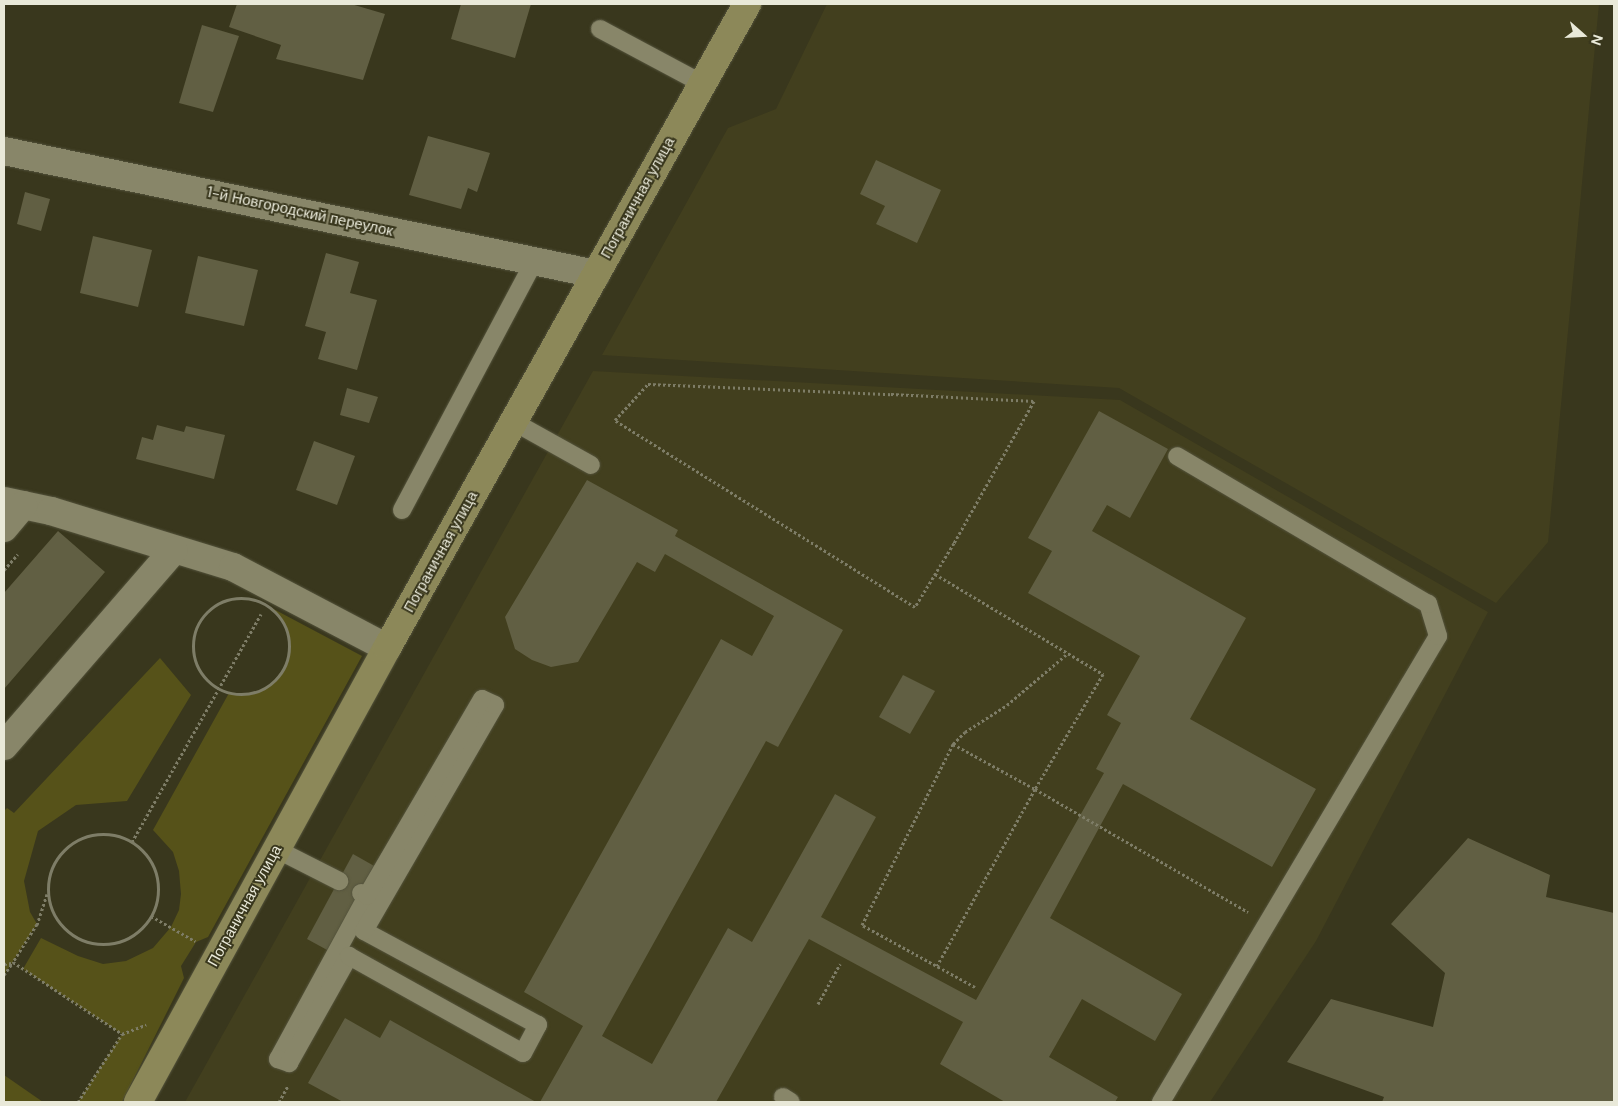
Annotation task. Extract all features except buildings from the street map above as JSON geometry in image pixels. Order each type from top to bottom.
[{"type":"street","name":"Пограничная улица","points":[[138,1102],[387,648],[747,4]]},
{"type":"street","name":"1-й Новгородский переулок","points":[[4,151],[596,274]]},
{"type":"street","points":[[4,528],[14,503],[51,511],[233,567],[387,648]]},
{"type":"street","points":[[4,746],[174,550]]},
{"type":"lane","points":[[600,29],[702,84]]},
{"type":"lane","points":[[402,510],[535,260]]},
{"type":"lane","points":[[514,422],[591,465]]},
{"type":"lane","points":[[1161,1102],[1438,636],[1428,604],[1177,456]]},
{"type":"lane","points":[[482,699],[495,705],[364,931],[538,1025],[523,1053],[350,956],[289,1063],[278,1059],[364,894],[482,699]]},
{"type":"lane","points":[[276,849],[339,881]]},
{"type":"path","points":[[648,384],[1034,401],[935,574],[915,607],[615,420],[648,384]]},
{"type":"path","points":[[935,574],[1102,674],[1035,789],[937,966]]},
{"type":"path","points":[[235,599],[251,599],[266,605],[278,615],[287,635],[288,658],[282,672],[272,683],[259,691],[244,694],[229,693],[220,689],[202,675],[195,660],[194,644],[197,628],[206,614],[219,604],[235,599]]},
{"type":"path","points":[[132,842],[266,605]]},
{"type":"path","points":[[975,987],[862,925],[952,744],[965,732],[1008,705],[1068,653]]},
{"type":"path","points":[[952,744],[1035,789],[1268,923]]},
{"type":"path","points":[[4,975],[38,924],[48,891],[50,874],[57,859],[68,846],[83,838],[100,834],[116,836],[132,842],[145,853],[154,867],[158,883],[157,900],[151,916],[141,929],[128,939],[100,944],[78,938],[65,929],[55,916],[48,891]]},
{"type":"path","points":[[191,950],[196,942]]},
{"type":"path","points":[[4,964],[13,962],[122,1034]]},
{"type":"path","points":[[818,1004],[840,964]]},
{"type":"path","points":[[78,1102],[122,1034],[155,1022]]},
{"type":"path","points":[[279,1102],[292,1078]]},
{"type":"shaded area","points":[[827,4],[1599,4],[1548,542],[1496,603],[1119,388],[602,355],[728,128],[776,109]]},
{"type":"shaded area","points":[[593,371],[1120,400],[1488,612],[1316,941],[1210,1102],[185,1102]]},
{"type":"shaded area","points":[[266,605],[362,656],[208,937],[196,942],[181,966],[184,978],[122,1102],[78,1102],[122,1034],[23,969],[41,938],[78,956],[103,964],[126,961],[153,948],[171,927],[179,910],[181,894],[179,871],[173,852],[153,830],[229,693],[244,694],[259,691],[272,683],[282,672],[288,658],[289,643],[286,628],[278,615]]},
{"type":"shaded area","points":[[160,658],[191,695],[127,801],[76,805],[38,831],[24,881],[30,912],[37,924],[4,975],[4,811],[7,808],[14,813]]},
{"type":"shaded area","points":[[4,1075],[43,1102],[4,1102]]}]
